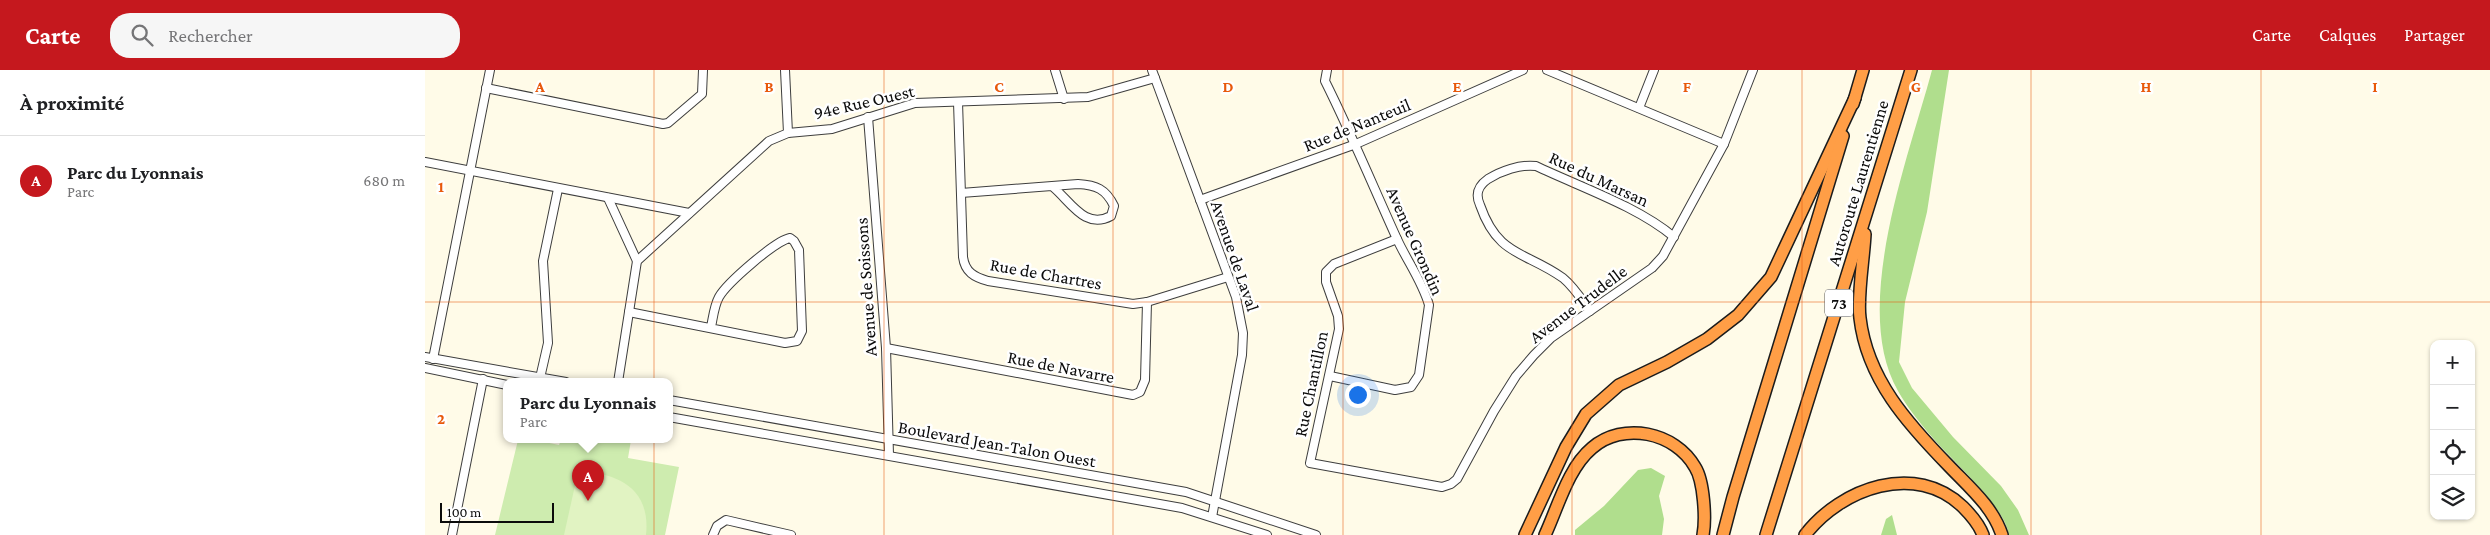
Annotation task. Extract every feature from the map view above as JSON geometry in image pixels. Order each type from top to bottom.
[{"type":"highway","name":"Autoroute Laurentienne","points":[[1723,535],[1863,70]]},
{"type":"highway","name":"Autoroute Laurentienne","points":[[1766,535],[1911,70]]},
{"type":"highway","points":[[1525,535],[1565,447],[1586,414],[1619,385],[1667,362],[1707,339],[1738,314],[1771,277],[1855,98]]},
{"type":"highway","points":[[1867,215],[1859,318],[1869,358],[1887,396],[1917,433],[1984,503],[2002,535]]},
{"type":"highway","points":[[1545,535],[1577,464],[1593,447],[1613,436],[1635,431],[1657,436],[1679,448],[1696,468],[1702,494],[1705,525],[1703,535]]},
{"type":"highway","points":[[1805,535],[1835,508],[1860,493],[1883,484],[1908,482],[1936,489],[1955,500],[1970,513],[1983,535]]},
{"type":"highway","points":[[1521,535],[1533,516]]},
{"type":"street","points":[[490,70],[429,358],[540,378],[548,343],[543,260],[558,189]]},
{"type":"street","points":[[486,88],[663,124],[668,123],[702,94],[703,70]]},
{"type":"street","points":[[785,70],[788,133]]},
{"type":"street","points":[[1055,70],[1064,99]]},
{"type":"street","name":"Avenue Grondin","points":[[1327,70],[1325,81],[1356,144],[1397,239],[1426,294],[1429,305],[1419,375],[1415,383],[1405,390],[1395,390],[1330,376]]},
{"type":"street","name":"Rue de Nanteuil","points":[[1200,200],[1356,144],[1523,70]]},
{"type":"street","points":[[1547,70],[1724,144]]},
{"type":"street","points":[[1639,108],[1654,70]]},
{"type":"street","name":"Avenue Trudelle","points":[[1310,463],[1431,486],[1442,487],[1451,484],[1457,478],[1494,411],[1522,369],[1551,338],[1652,268],[1663,256],[1724,144],[1753,70]]},
{"type":"street","name":"94e Rue Ouest","points":[[637,261],[769,141],[788,133],[832,128],[915,103],[1064,99],[1088,96],[1153,74]]},
{"type":"street","name":"Avenue de Laval","points":[[1153,74],[1236,297],[1243,332],[1242,355],[1212,518]]},
{"type":"street","name":"Rue de Chartres","points":[[958,102],[964,267],[977,278],[1133,304],[1147,302],[1228,277]]},
{"type":"street","name":"Avenue de Soissons","points":[[868,117],[886,348],[889,455]]},
{"type":"street","points":[[425,162],[469,169],[558,189],[689,214]]},
{"type":"street","name":"Rue du Marsan","points":[[1590,311],[1563,278],[1513,252],[1491,231],[1477,200],[1478,191],[1485,181],[1519,166],[1535,166],[1641,215],[1659,225],[1674,237]]},
{"type":"street","points":[[961,193],[1078,184],[1093,185],[1102,189],[1114,206],[1111,216],[1104,220],[1086,218],[1053,187]]},
{"type":"street","points":[[608,198],[637,261],[619,378]]},
{"type":"street","points":[[629,312],[785,342],[797,341],[802,331],[799,250],[795,240],[790,238],[779,243],[727,286],[716,302],[711,327]]},
{"type":"street","name":"Rue Chantillon","points":[[1310,463],[1339,329],[1338,316],[1326,282],[1325,272],[1334,264],[1397,239]]},
{"type":"street","name":"Rue de Navarre","points":[[886,348],[1133,395],[1140,392],[1145,380],[1147,302]]},
{"type":"street","points":[[425,368],[503,384]]},
{"type":"street","points":[[451,535],[483,379]]},
{"type":"street","name":"Boulevard Jean-Talon Ouest","points":[[673,401],[1186,492],[1215,500],[1316,535]]},
{"type":"street","name":"Boulevard Jean-Talon Ouest","points":[[673,418],[1182,508],[1267,535]]},
{"type":"street","points":[[713,535],[717,526],[727,520],[791,535]]},
{"type":"green space","points":[[1932,70],[1949,70],[1927,212],[1905,302],[1899,362],[1912,388],[1953,437],[2001,486],[2018,510],[2029,535],[2009,535],[1998,510],[1988,497],[1918,421],[1898,391],[1885,357],[1880,318],[1882,275],[1888,232],[1898,188]]},
{"type":"green space","points":[[517,443],[549,443],[559,445],[560,443],[630,443],[628,458],[679,467],[665,535],[495,535]]},
{"type":"green space","points":[[1651,468],[1665,476],[1659,496],[1664,519],[1662,535],[1575,535],[1575,530],[1604,506],[1638,470]]},
{"type":"green space","points":[[578,472],[606,475],[629,486],[643,506],[646,519],[646,535],[564,535]]},
{"type":"green space","points":[[1892,515],[1897,535],[1881,535],[1886,519]]},
{"type":"place","name":"Parc du Lyonnais","points":[[588,501]]}]
